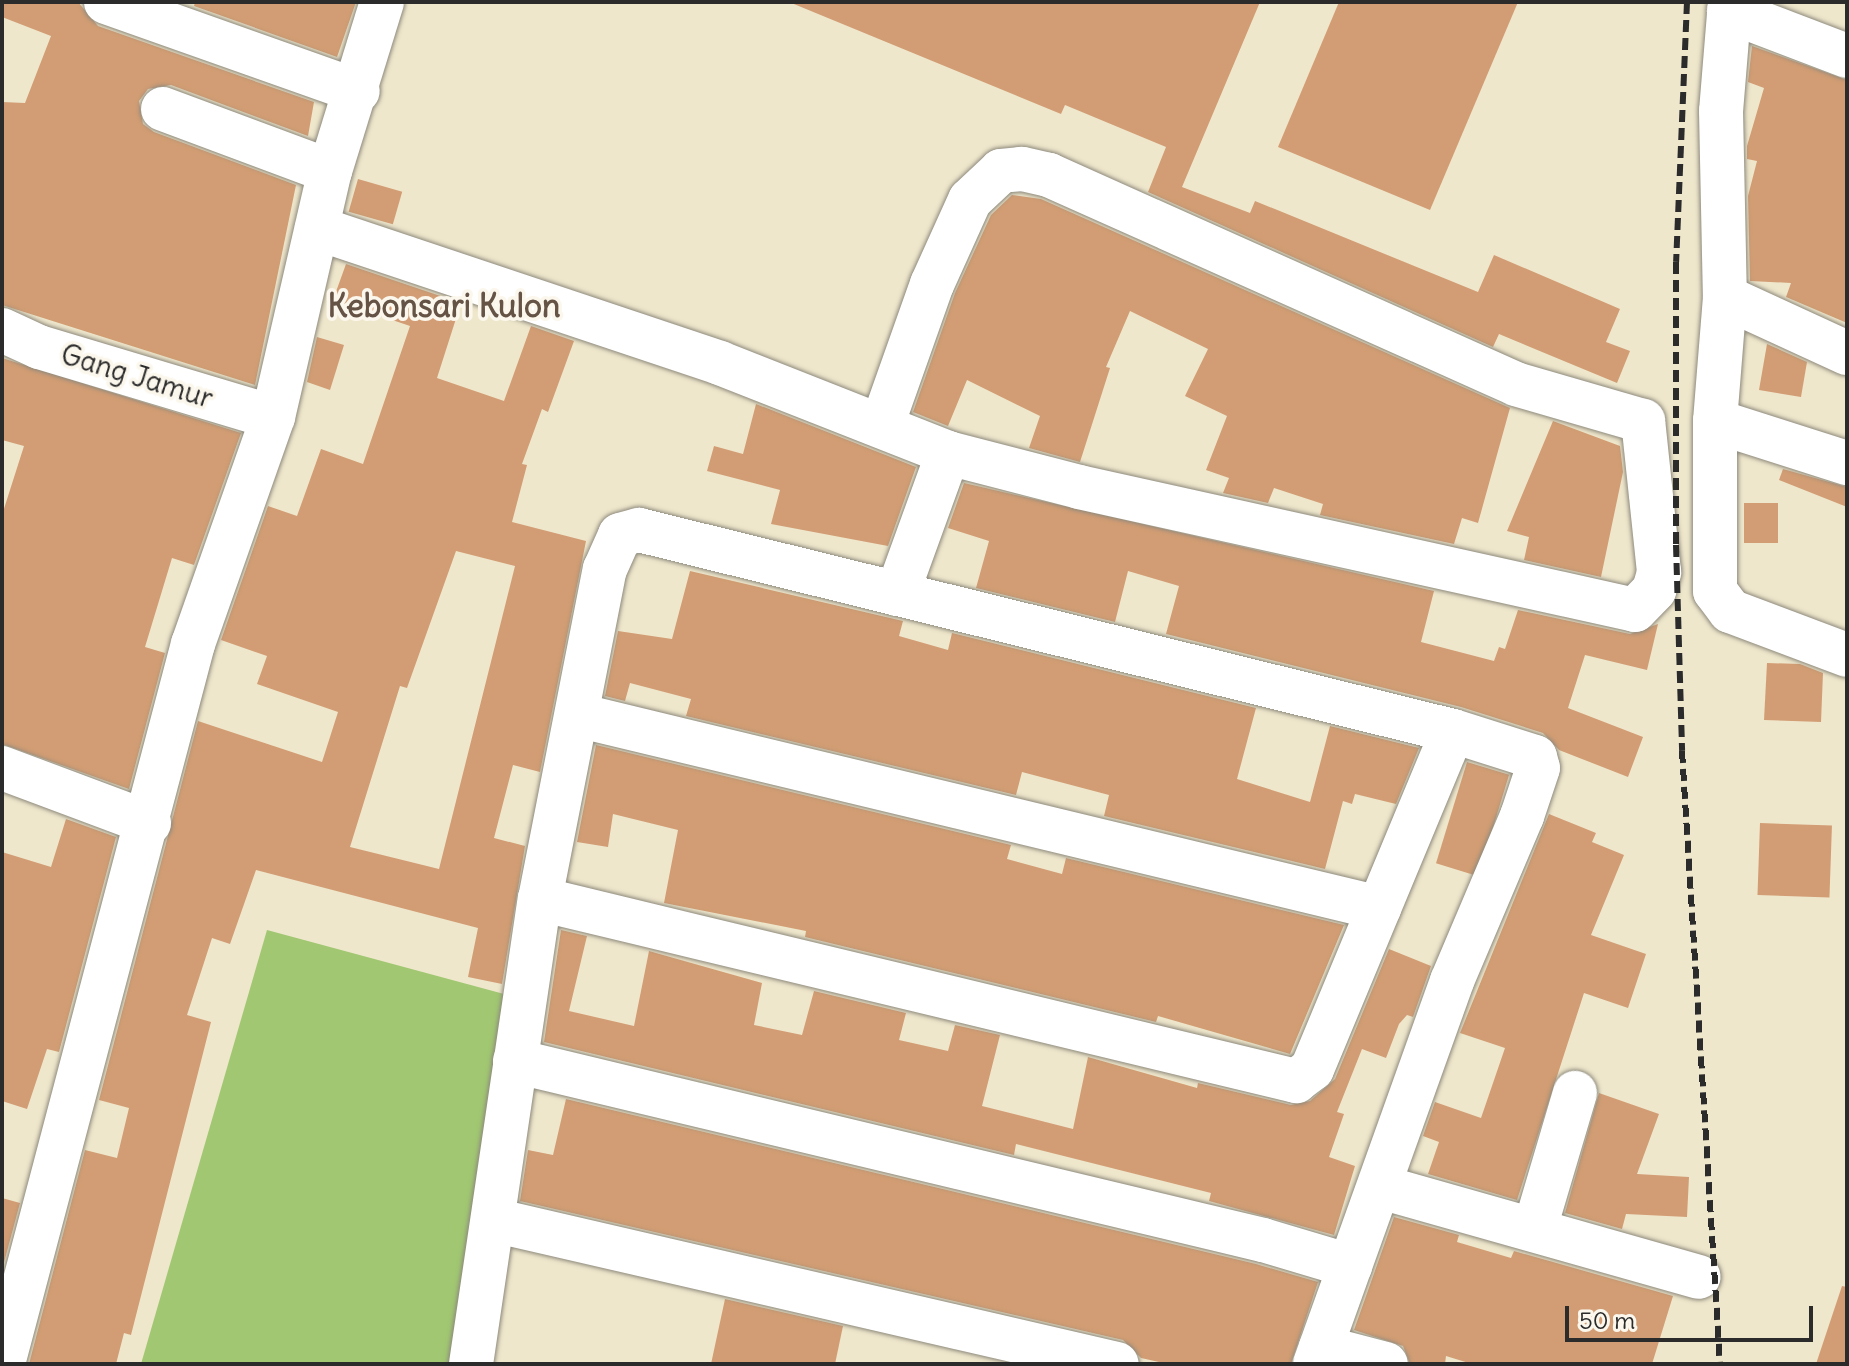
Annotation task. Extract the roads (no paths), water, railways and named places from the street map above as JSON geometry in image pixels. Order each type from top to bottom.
[{"type":"street","points":[[106,2],[358,91]]},
{"type":"street","points":[[3,1364],[149,823],[193,644],[273,417],[330,171],[358,91],[382,2]]},
{"type":"street","points":[[1847,56],[1729,7],[1721,111],[1725,297],[1746,428],[1715,591],[1730,611],[1847,655]]},
{"type":"street","points":[[163,109],[330,171]]},
{"type":"street","points":[[317,228],[720,363],[948,453],[1079,487],[1635,610],[1654,590],[1659,572],[1643,421],[1516,384],[1063,181],[1022,169],[1001,171],[970,200],[932,284],[882,425]]},
{"type":"street","points":[[1725,297],[1847,353]]},
{"type":"street","name":"Gang Jamur","points":[[2,330],[39,347],[273,417]]},
{"type":"street","points":[[1746,428],[1847,463]]},
{"type":"street","points":[[897,594],[948,453]]},
{"type":"street","points":[[471,1364],[540,899],[605,569],[620,535],[659,532],[1453,731],[1535,757],[1538,768],[1452,981],[1381,1187],[1318,1355],[1386,1364]]},
{"type":"street","points":[[577,715],[1379,908]]},
{"type":"street","points":[[540,899],[1296,1081],[1312,1069],[1453,731]]},
{"type":"street","points":[[2,768],[149,823]]},
{"type":"street","points":[[515,1061],[1263,1240],[1350,1266]]},
{"type":"street","points":[[1535,1228],[1575,1093]]},
{"type":"street","points":[[1381,1187],[1535,1228],[1698,1277]]},
{"type":"street","points":[[493,1220],[1117,1364]]},
{"type":"railway","points":[[1687,2],[1676,262],[1676,545],[1682,751],[1720,1364]]},
{"type":"district","name":"Kebonsari Kulon","points":[[444,306]]}]
